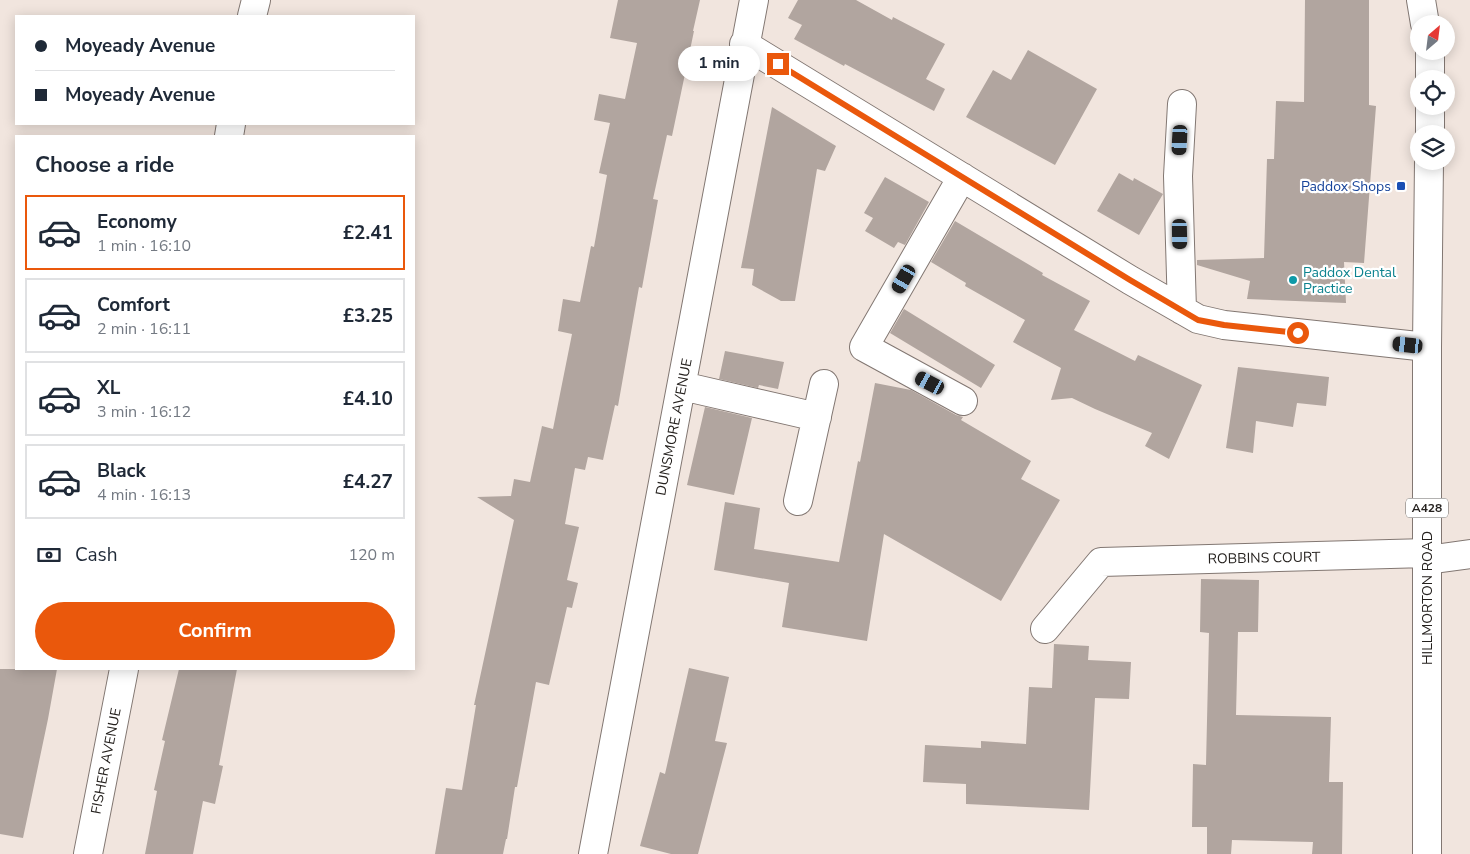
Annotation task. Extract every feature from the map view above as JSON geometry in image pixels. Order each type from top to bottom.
[{"type":"main road","points":[[252,15],[256,0]]},
{"type":"main road","name":"DUNSMORE AVENUE","points":[[593,854],[682,386],[744,44],[754,0]]},
{"type":"main road","points":[[1421,0],[1424,15]]},
{"type":"main road","points":[[744,44],[1198,320],[1224,325],[1427,347]]},
{"type":"main road","points":[[1182,104],[1178,176],[1182,310]]},
{"type":"main road","name":"HILLMORTON ROAD","points":[[1427,854],[1429,170]]},
{"type":"main road","points":[[962,177],[864,347],[963,401]]},
{"type":"main road","points":[[798,501],[824,384]]},
{"type":"main road","points":[[682,386],[817,417]]},
{"type":"main road","name":"ROBBINS COURT","points":[[1045,629],[1101,562],[1470,554]]},
{"type":"main road","name":"FISHER AVENUE","points":[[88,854],[124,670]]},
{"type":"building","points":[[618,0],[700,0],[672,136],[667,135],[653,199],[658,200],[642,288],[639,287],[618,406],[615,405],[603,460],[588,457],[585,470],[575,468],[565,524],[579,527],[567,580],[578,583],[572,608],[567,607],[549,685],[536,682],[503,854],[435,854],[446,788],[462,790],[476,705],[474,705],[514,520],[477,497],[511,496],[514,479],[530,482],[542,426],[553,429],[572,334],[558,331],[563,299],[580,302],[591,246],[594,247],[607,175],[599,173],[610,123],[594,120],[599,94],[625,99],[637,43],[610,38]]},
{"type":"building","points":[[798,0],[856,0],[892,20],[893,17],[945,44],[926,79],[945,89],[934,111],[794,39],[802,25],[788,18]]},
{"type":"building","points":[[1305,0],[1369,0],[1369,105],[1376,106],[1364,263],[1344,262],[1346,303],[1247,299],[1250,281],[1197,265],[1197,260],[1264,258],[1267,159],[1274,159],[1276,101],[1304,102]]},
{"type":"building","points":[[1028,50],[1097,89],[1055,165],[966,117],[993,70],[1011,80]]},
{"type":"building","points":[[772,107],[836,146],[825,171],[817,169],[795,301],[781,301],[752,285],[754,269],[741,268]]},
{"type":"building","points":[[1119,173],[1133,181],[1134,178],[1163,194],[1139,235],[1097,211]]},
{"type":"building","points":[[885,177],[929,202],[905,245],[898,242],[894,248],[865,231],[873,218],[864,213]]},
{"type":"building","points":[[955,221],[1043,273],[1042,275],[1090,301],[1074,330],[1135,361],[1138,355],[1202,385],[1169,459],[1145,446],[1152,433],[1072,398],[1051,400],[1061,368],[1013,342],[1025,320],[965,286],[966,283],[931,262]]},
{"type":"building","points":[[904,309],[995,365],[981,388],[890,333]]},
{"type":"building","points":[[725,351],[784,362],[778,389],[759,385],[758,388],[719,379]]},
{"type":"building","points":[[1238,367],[1329,377],[1326,406],[1297,403],[1293,427],[1256,421],[1253,453],[1226,448]]},
{"type":"building","points":[[875,383],[911,390],[963,417],[961,420],[1031,461],[1021,479],[1060,500],[1001,601],[884,534],[867,641],[782,627],[789,583],[714,570],[725,502],[760,508],[754,549],[839,562]]},
{"type":"building","points":[[705,407],[752,418],[734,495],[687,485]]},
{"type":"building","points":[[1201,579],[1259,580],[1258,632],[1238,632],[1236,715],[1331,717],[1329,782],[1343,782],[1342,854],[1312,854],[1313,842],[1232,840],[1231,854],[1207,854],[1207,827],[1192,827],[1193,764],[1206,765],[1209,633],[1200,632]]},
{"type":"building","points":[[1054,644],[1089,646],[1088,660],[1131,662],[1129,699],[1095,698],[1089,810],[966,804],[966,784],[923,782],[925,745],[981,748],[981,741],[1026,744],[1029,687],[1052,688]]},
{"type":"building","points":[[689,668],[729,677],[715,741],[727,743],[698,854],[671,854],[640,846],[660,772],[665,774]]},
{"type":"building","points":[[0,669],[57,670],[23,838],[0,834]]},
{"type":"building","points":[[179,670],[237,670],[219,765],[223,766],[215,804],[203,801],[193,854],[145,854],[157,791],[154,790],[165,741],[162,740]]},
{"type":"place","name":"Paddox Shops","points":[[1401,186]]},
{"type":"place","name":"Paddox Dental Practice","points":[[1293,280]]},
{"type":"route","points":[[778,64],[1198,320],[1224,325],[1298,333]]}]
